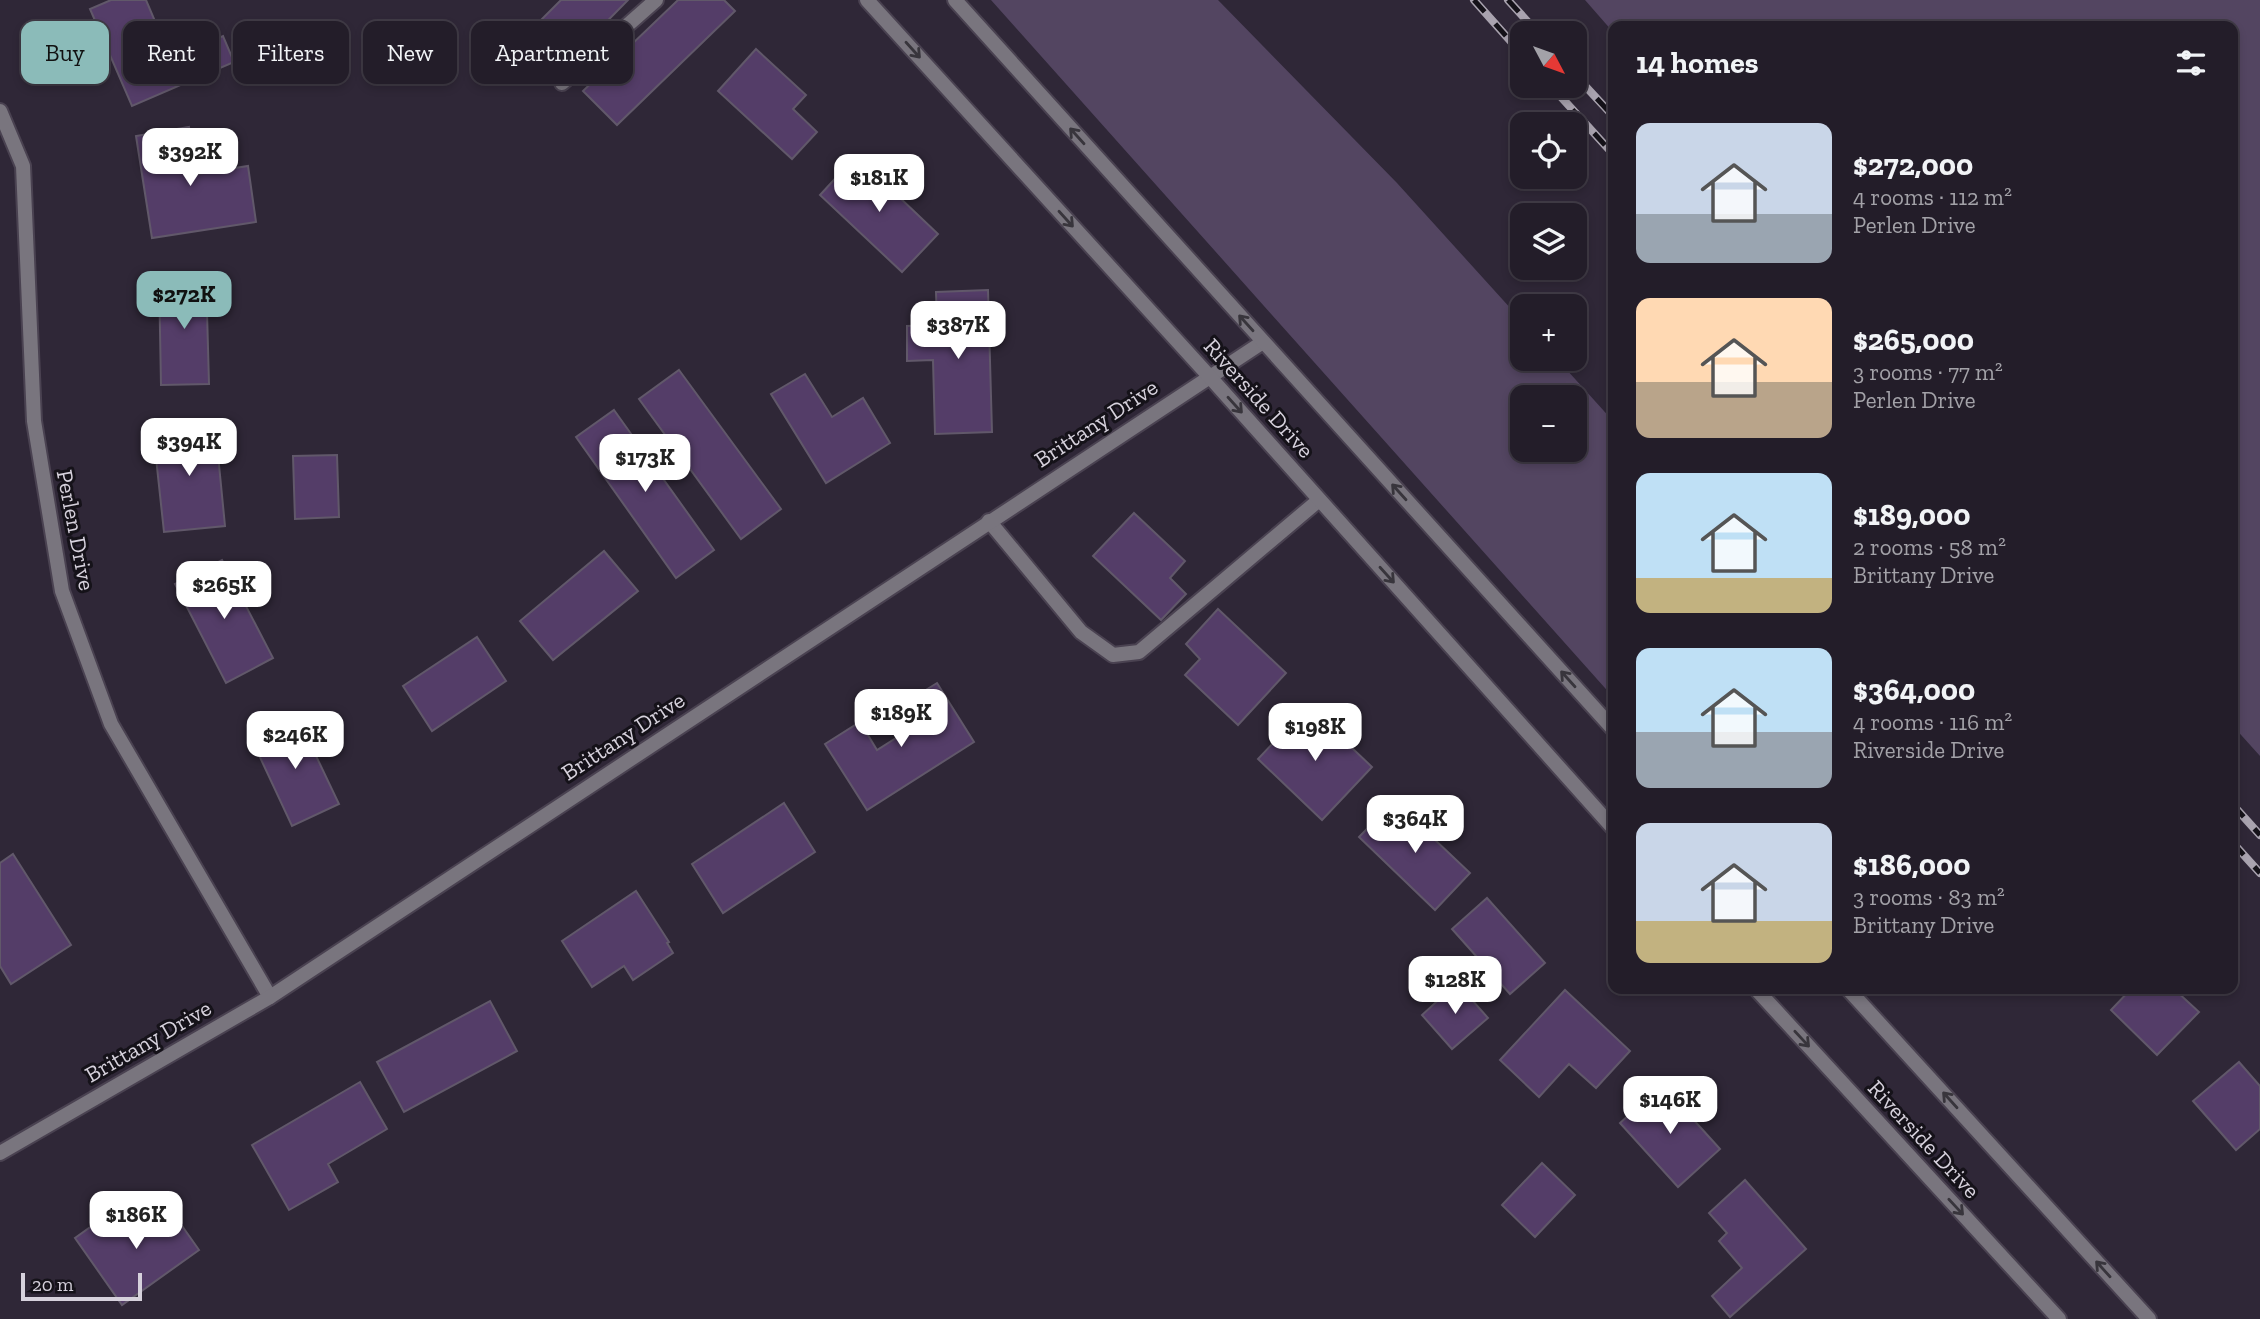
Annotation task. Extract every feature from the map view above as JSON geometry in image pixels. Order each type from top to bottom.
[{"type":"street","points":[[632,21],[656,0]]},
{"type":"street","name":"Riverside Drive","points":[[867,0],[1209,376],[1608,822]]},
{"type":"street","name":"Riverside Drive","points":[[955,0],[1608,723]]},
{"type":"street","name":"Perlen Drive","points":[[0,111],[23,166],[34,421],[62,591],[111,724],[270,997]]},
{"type":"street","name":"Brittany Drive","points":[[0,1153],[270,997],[1263,342]]},
{"type":"street","points":[[989,521],[1081,632],[1113,654],[1139,652],[1319,500]]},
{"type":"street","name":"Riverside Drive","points":[[1765,994],[2059,1319]]},
{"type":"street","name":"Riverside Drive","points":[[1853,994],[2149,1319]]},
{"type":"shaded area","points":[[991,0],[1218,0],[1397,183],[1510,308],[1510,371],[1568,371],[1580,385],[1510,385],[1510,462],[1587,462],[1587,392],[1608,415],[1608,691]]},
{"type":"shaded area","points":[[1585,0],[2260,0],[2260,756],[2238,732],[2238,21],[1608,21],[1608,26]]},
{"type":"building","points":[[111,0],[146,0],[155,21],[123,21],[123,84],[183,84],[132,106],[109,53],[109,21],[95,21],[90,9]]},
{"type":"building","points":[[561,0],[628,0],[607,21],[540,21]]},
{"type":"building","points":[[678,0],[724,0],[735,11],[617,125],[583,91],[590,84],[633,84],[633,43]]},
{"type":"building","points":[[223,36],[233,62],[219,68],[219,38]]},
{"type":"building","points":[[756,49],[806,95],[793,109],[817,132],[792,159],[718,91]]},
{"type":"building","points":[[189,127],[197,174],[248,166],[256,222],[152,238],[136,136]]},
{"type":"building","points":[[856,156],[938,234],[902,272],[820,195]]},
{"type":"building","points":[[206,276],[209,384],[161,385],[159,277]]},
{"type":"building","points":[[988,290],[992,432],[935,434],[933,360],[907,361],[907,326],[937,325],[936,292]]},
{"type":"building","points":[[679,370],[781,509],[741,539],[639,399]]},
{"type":"building","points":[[805,374],[832,417],[863,398],[890,443],[826,483],[771,394]]},
{"type":"building","points":[[614,410],[714,550],[676,578],[576,437]]},
{"type":"building","points":[[215,424],[225,526],[164,532],[153,430]]},
{"type":"building","points":[[337,455],[339,517],[295,519],[293,456]]},
{"type":"building","points":[[1134,513],[1185,561],[1170,578],[1186,594],[1161,620],[1093,556]]},
{"type":"building","points":[[604,551],[638,591],[553,660],[520,621]]},
{"type":"building","points":[[222,560],[273,658],[226,683],[175,584]]},
{"type":"building","points":[[1218,609],[1286,673],[1238,725],[1185,675],[1200,659],[1186,644]]},
{"type":"building","points":[[477,637],[506,681],[432,731],[403,686]]},
{"type":"building","points":[[937,683],[974,742],[867,810],[825,744],[860,722],[877,750],[921,722],[908,701]]},
{"type":"building","points":[[1308,706],[1372,767],[1322,820],[1258,759]]},
{"type":"building","points":[[297,716],[339,804],[292,826],[251,738]]},
{"type":"building","points":[[1394,801],[1470,873],[1435,910],[1359,837]]},
{"type":"building","points":[[784,803],[815,852],[723,913],[692,864]]},
{"type":"building","points":[[13,854],[71,945],[11,984],[0,966],[0,863]]},
{"type":"building","points":[[636,891],[669,942],[667,943],[673,953],[633,980],[624,966],[592,987],[562,941]]},
{"type":"building","points":[[1487,898],[1545,963],[1510,994],[1452,929]]},
{"type":"building","points":[[1457,983],[1488,1018],[1452,1049],[1422,1015]]},
{"type":"building","points":[[1565,990],[1630,1051],[1596,1088],[1569,1064],[1539,1097],[1500,1060]]},
{"type":"building","points":[[2126,994],[2179,994],[2199,1012],[2157,1055],[2111,1010]]},
{"type":"building","points":[[490,1001],[517,1051],[404,1112],[377,1062]]},
{"type":"building","points":[[2239,1062],[2260,1086],[2260,1129],[2236,1150],[2193,1101]]},
{"type":"building","points":[[360,1082],[387,1129],[328,1164],[338,1182],[289,1210],[252,1145]]},
{"type":"building","points":[[1662,1085],[1720,1149],[1678,1187],[1620,1123]]},
{"type":"building","points":[[1542,1163],[1575,1195],[1535,1237],[1502,1205]]},
{"type":"building","points":[[1745,1180],[1806,1249],[1730,1317],[1712,1296],[1742,1268],[1719,1241],[1727,1233],[1709,1213]]},
{"type":"building","points":[[168,1206],[199,1250],[122,1305],[75,1238],[117,1208],[134,1231]]},
{"type":"railway","points":[[1474,0],[1510,40]]},
{"type":"railway","points":[[1508,0],[1527,21]]},
{"type":"railway","points":[[1587,88],[1608,111]]},
{"type":"railway","points":[[1562,98],[1608,148]]},
{"type":"railway","points":[[2238,811],[2260,835]]},
{"type":"railway","points":[[2238,849],[2260,873]]}]
